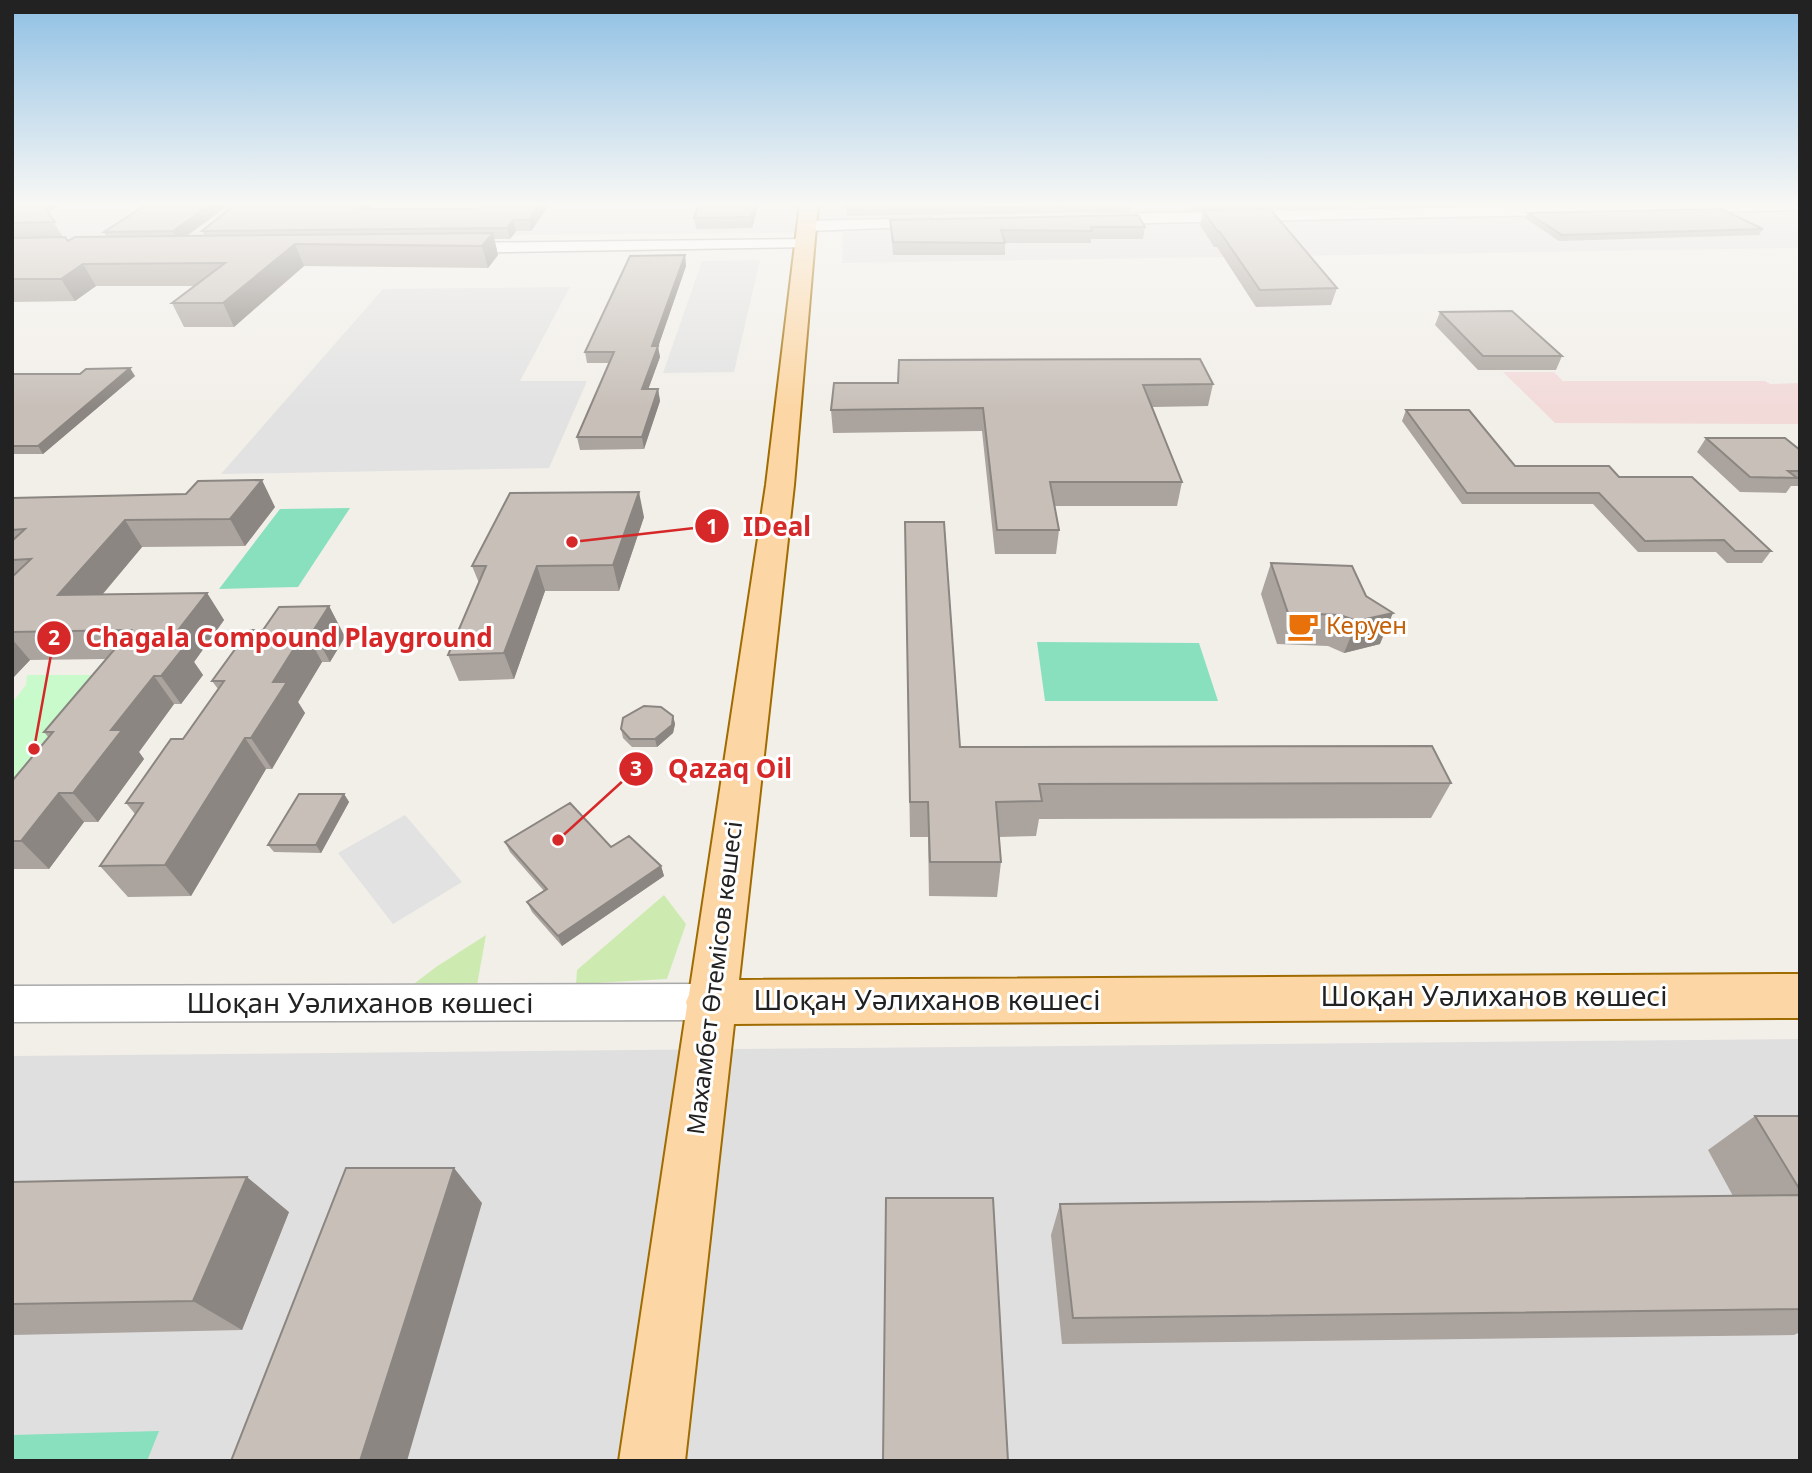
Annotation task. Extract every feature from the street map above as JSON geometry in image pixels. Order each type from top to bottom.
[{"type":"main road","name":"Махамбет Өтемісов көшесі","points":[[652,1461],[710,1002],[783,461],[802,272]]},
{"type":"main road","name":"Шоқан Уәлиханов көшесі","points":[[710,1002],[1800,996]]},
{"type":"street","name":"Шоқан Уәлиханов көшесі","points":[[12,1004],[710,1002]]},
{"type":"shaded area","points":[[698,272],[757,272],[734,372],[663,373]]},
{"type":"shaded area","points":[[570,287],[520,381],[587,381],[549,468],[221,474],[383,289]]},
{"type":"shaded area","points":[[1503,372],[1554,372],[1563,381],[1800,383],[1800,424],[1555,423]]},
{"type":"shaded area","points":[[405,815],[462,882],[393,924],[338,853]]},
{"type":"shaded area","points":[[1800,1039],[1800,1461],[12,1461],[12,1056]]},
{"type":"green space","points":[[350,508],[298,587],[219,589],[280,509]]},
{"type":"green space","points":[[1037,642],[1199,643],[1218,701],[1045,701]]},
{"type":"green space","points":[[27,675],[124,675],[12,799],[12,703],[26,685]]},
{"type":"green space","points":[[664,895],[686,924],[667,979],[576,984],[577,970]]},
{"type":"green space","points":[[486,935],[476,991],[406,990],[436,967]]},
{"type":"green space","points":[[159,1431],[147,1461],[12,1461],[12,1435]]},
{"type":"building","points":[[12,272],[72,272],[61,279],[12,279]]},
{"type":"building","points":[[213,272],[261,272],[223,303],[172,303]]},
{"type":"building","points":[[623,272],[679,272],[652,346],[658,346],[642,389],[658,389],[642,437],[577,437],[614,352],[585,352]]},
{"type":"building","points":[[1247,272],[1323,272],[1337,288],[1260,290]]},
{"type":"building","points":[[1512,311],[1562,356],[1483,356],[1440,312]]},
{"type":"building","points":[[1200,359],[1213,384],[1143,385],[1182,482],[1050,482],[1059,530],[997,530],[983,408],[831,410],[834,383],[898,383],[899,360]]},
{"type":"building","points":[[130,368],[38,446],[12,446],[12,374],[80,374],[86,369]]},
{"type":"building","points":[[1406,410],[1469,410],[1515,466],[1609,466],[1619,477],[1692,477],[1771,551],[1735,551],[1724,540],[1645,541],[1599,493],[1467,493]]},
{"type":"building","points":[[1706,438],[1785,438],[1800,450],[1800,471],[1788,471],[1797,478],[1750,477]]},
{"type":"building","points":[[262,480],[230,519],[125,520],[58,595],[207,593],[165,647],[184,647],[161,676],[154,676],[111,730],[122,730],[73,793],[59,793],[21,841],[12,841],[12,781],[53,732],[44,732],[131,630],[12,632],[12,577],[31,559],[12,560],[12,541],[25,529],[12,530],[12,498],[186,494],[198,481]]},
{"type":"building","points":[[639,492],[613,565],[537,566],[504,653],[448,655],[486,566],[472,566],[510,493]]},
{"type":"building","points":[[905,522],[944,522],[960,747],[1432,746],[1451,783],[1039,784],[1042,801],[996,802],[1001,862],[930,862],[928,802],[910,802]]},
{"type":"building","points":[[1271,563],[1352,566],[1366,596],[1393,613],[1357,621],[1340,615],[1288,613]]},
{"type":"building","points":[[329,606],[313,631],[305,631],[273,682],[287,682],[251,738],[245,738],[165,865],[100,866],[143,803],[126,803],[171,739],[183,739],[224,681],[212,681],[249,630],[263,630],[279,607]]},
{"type":"building","points":[[644,706],[661,707],[673,716],[672,725],[655,739],[630,739],[621,729],[623,718]]},
{"type":"building","points":[[299,794],[344,794],[316,845],[268,845]]},
{"type":"building","points":[[570,803],[611,847],[629,836],[661,866],[558,936],[527,902],[547,889],[505,842]]},
{"type":"building","points":[[1755,1116],[1800,1116],[1800,1190]]},
{"type":"building","points":[[346,1168],[454,1168],[360,1461],[231,1461]]},
{"type":"building","points":[[247,1177],[193,1301],[12,1304],[12,1182]]},
{"type":"building","points":[[1800,1195],[1800,1309],[1073,1318],[1060,1204]]},
{"type":"building","points":[[886,1198],[993,1198],[1008,1461],[883,1461]]},
{"type":"place","name":"IDeal","points":[[572,542]]},
{"type":"place","name":"Керуен","points":[[1303,626]]},
{"type":"place","name":"Chagala Compound Playground","points":[[34,749]]},
{"type":"place","name":"Qazaq Oil","points":[[558,840]]}]
